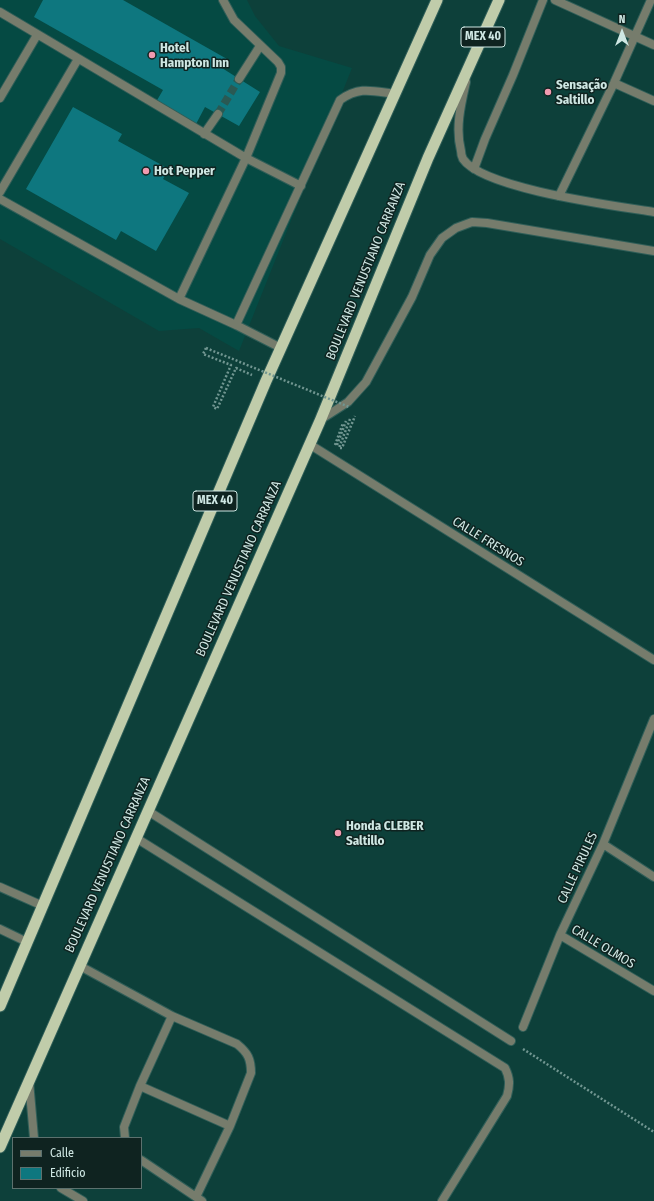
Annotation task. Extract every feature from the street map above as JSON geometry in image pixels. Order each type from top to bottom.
[{"type":"highway","name":"MEX 40","points":[[0,1006],[266,381],[437,0]]},
{"type":"highway","name":"BOULEVARD VENUSTIANO CARRANZA","points":[[0,1147],[320,421],[428,158],[500,0]]},
{"type":"street","points":[[179,299],[246,158],[281,73],[281,67],[278,62],[234,20],[223,0]]},
{"type":"street","points":[[474,169],[485,139],[544,0]]},
{"type":"street","points":[[555,0],[654,45]]},
{"type":"street","points":[[560,196],[614,83],[651,0]]},
{"type":"street","points":[[0,12],[204,134],[246,158],[301,186]]},
{"type":"street","points":[[0,98],[37,35]]},
{"type":"street","points":[[239,79],[260,46]]},
{"type":"street","points":[[0,192],[78,58]]},
{"type":"street","points":[[468,73],[460,111],[459,143],[463,159],[474,169],[501,181],[560,196],[654,212]]},
{"type":"street","points":[[614,83],[654,101]]},
{"type":"street","points":[[236,325],[340,100],[357,91],[367,90],[395,94]]},
{"type":"street","points":[[204,134],[218,114]]},
{"type":"street","points":[[0,199],[179,299],[236,325],[281,348]]},
{"type":"street","points":[[320,421],[348,402],[366,382],[412,297],[430,255],[442,238],[456,228],[472,222],[487,223],[654,251]]},
{"type":"street","name":"CALLE FRESNOS","points":[[309,444],[654,660]]},
{"type":"street","name":"CALLE PIRULES","points":[[523,1027],[560,935],[603,844],[654,719]]},
{"type":"street","points":[[148,811],[511,1041]]},
{"type":"street","points":[[136,838],[505,1068],[509,1076],[510,1087],[507,1096],[442,1201]]},
{"type":"street","points":[[603,844],[654,877]]},
{"type":"street","points":[[0,887],[43,906]]},
{"type":"street","points":[[0,929],[27,942]]},
{"type":"street","name":"CALLE OLMOS","points":[[560,935],[654,991]]},
{"type":"street","points":[[80,966],[172,1016],[237,1044],[245,1050],[249,1058],[251,1073],[199,1199],[142,1161]]},
{"type":"street","points":[[125,1137],[124,1127],[140,1086],[172,1016]]},
{"type":"street","points":[[29,1080],[34,1137]]},
{"type":"street","points":[[140,1086],[230,1126]]},
{"type":"street","points":[[63,1189],[84,1201]]},
{"type":"path","points":[[266,381],[236,368],[217,409],[213,407],[231,365],[203,354],[206,348],[349,407]]},
{"type":"path","points":[[511,1041],[654,1132]]},
{"type":"shaded area","points":[[0,0],[247,0],[255,16],[279,46],[352,68],[239,351],[199,328],[159,331],[0,239]]},
{"type":"building","points":[[43,0],[123,0],[227,59],[222,68],[260,92],[239,126],[205,107],[196,124],[156,102],[163,90],[34,17]]},
{"type":"building","points":[[73,107],[122,134],[118,141],[169,169],[163,179],[189,193],[156,251],[121,231],[116,240],[26,189]]},
{"type":"tunnel","points":[[218,114],[239,79]]},
{"type":"place","name":"Hotel Hampton Inn","points":[[152,55]]},
{"type":"place","name":"Sensação Saltillo","points":[[548,92]]},
{"type":"place","name":"Hot Pepper","points":[[146,171]]},
{"type":"place","name":"Honda CLEBER Saltillo","points":[[338,833]]}]
